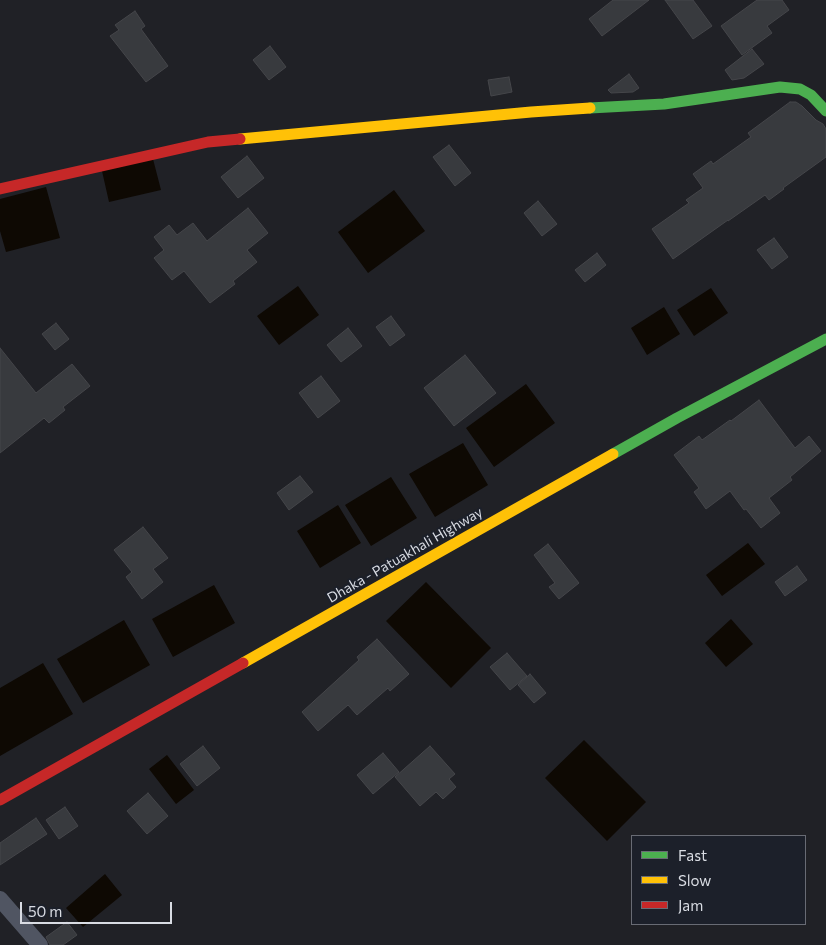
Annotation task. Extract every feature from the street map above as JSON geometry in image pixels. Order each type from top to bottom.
[{"type":"main road","points":[[0,188],[208,142],[521,113],[664,104],[780,86],[800,88],[811,95],[826,111]]},
{"type":"main road","name":"Dhaka - Patuakhali Highway","points":[[0,800],[303,631],[677,418],[826,339]]},
{"type":"street","points":[[0,899],[40,945]]},
{"type":"shaded area","points":[[153,159],[161,190],[109,202],[102,171]]},
{"type":"shaded area","points":[[46,187],[60,238],[6,252],[0,231],[0,199]]},
{"type":"shaded area","points":[[394,190],[425,231],[368,273],[338,232]]},
{"type":"shaded area","points":[[298,286],[319,315],[279,345],[257,316]]},
{"type":"shaded area","points":[[711,288],[728,313],[694,336],[677,310]]},
{"type":"shaded area","points":[[664,307],[680,334],[647,355],[631,328]]},
{"type":"shaded area","points":[[526,384],[555,423],[494,467],[466,428]]},
{"type":"shaded area","points":[[463,443],[488,485],[435,517],[409,474]]},
{"type":"shaded area","points":[[391,477],[417,518],[371,546],[345,505]]},
{"type":"shaded area","points":[[338,505],[361,543],[320,568],[297,531]]},
{"type":"shaded area","points":[[748,543],[765,564],[722,596],[706,575]]},
{"type":"shaded area","points":[[426,582],[491,648],[451,688],[386,621]]},
{"type":"shaded area","points":[[214,585],[235,623],[173,657],[152,619]]},
{"type":"shaded area","points":[[731,619],[753,644],[726,667],[705,643]]},
{"type":"shaded area","points":[[124,620],[150,665],[83,703],[57,659]]},
{"type":"shaded area","points":[[43,663],[73,714],[0,756],[0,688]]},
{"type":"shaded area","points":[[584,740],[646,802],[607,841],[545,778]]},
{"type":"shaded area","points":[[167,755],[194,790],[176,804],[149,769]]},
{"type":"shaded area","points":[[105,874],[122,895],[83,927],[66,908]]},
{"type":"building","points":[[613,0],[649,0],[602,36],[589,19]]},
{"type":"building","points":[[665,0],[693,0],[712,26],[693,39]]},
{"type":"building","points":[[757,0],[782,0],[789,10],[767,26],[772,33],[742,55],[721,26]]},
{"type":"building","points":[[135,11],[145,26],[141,29],[168,66],[146,82],[110,36],[119,30],[115,25]]},
{"type":"building","points":[[270,46],[286,67],[269,80],[253,60]]},
{"type":"building","points":[[752,49],[764,64],[744,78],[732,80],[725,70]]},
{"type":"building","points":[[629,74],[639,88],[633,92],[611,93],[608,90]]},
{"type":"building","points":[[509,77],[512,92],[491,96],[488,80]]},
{"type":"building","points":[[790,102],[796,102],[802,106],[816,120],[823,124],[826,129],[826,157],[769,200],[765,195],[673,259],[652,229],[689,203],[686,200],[703,188],[693,174],[711,161],[713,164],[751,137],[748,133]]},
{"type":"building","points":[[449,145],[471,173],[455,186],[433,157]]},
{"type":"building","points":[[247,156],[264,178],[238,198],[221,177]]},
{"type":"building","points":[[538,201],[557,224],[542,236],[524,213]]},
{"type":"building","points":[[248,208],[268,233],[247,250],[257,262],[233,281],[235,284],[210,303],[184,271],[172,280],[154,258],[164,250],[154,237],[169,225],[177,235],[193,223],[207,241]]},
{"type":"building","points":[[774,238],[788,257],[772,269],[757,250]]},
{"type":"building","points":[[597,253],[606,265],[585,282],[575,270]]},
{"type":"building","points":[[391,316],[405,335],[390,346],[376,327]]},
{"type":"building","points":[[56,323],[69,339],[55,350],[42,334]]},
{"type":"building","points":[[348,328],[362,346],[341,362],[327,345]]},
{"type":"building","points":[[0,348],[36,393],[72,364],[90,386],[63,407],[65,410],[49,423],[44,418],[0,453]]},
{"type":"building","points":[[465,355],[496,393],[454,426],[424,388]]},
{"type":"building","points":[[321,376],[340,401],[318,418],[299,393]]},
{"type":"building","points":[[759,400],[795,448],[809,436],[821,451],[790,477],[792,480],[769,498],[780,513],[761,528],[730,491],[706,509],[694,492],[699,488],[674,455],[699,436],[702,440]]},
{"type":"building","points":[[300,476],[313,492],[289,510],[277,493]]},
{"type":"building","points":[[143,527],[168,558],[153,569],[163,582],[142,599],[126,577],[132,572],[114,550]]},
{"type":"building","points":[[548,544],[579,583],[559,599],[549,587],[555,583],[534,555]]},
{"type":"building","points":[[797,566],[807,580],[785,596],[775,582]]},
{"type":"building","points":[[377,639],[409,674],[390,691],[388,688],[357,715],[348,705],[318,731],[302,712],[359,660],[357,657]]},
{"type":"building","points":[[507,653],[527,676],[510,690],[490,667]]},
{"type":"building","points":[[530,674],[546,693],[534,703],[518,685]]},
{"type":"building","points":[[203,746],[220,768],[197,786],[180,764]]},
{"type":"building","points":[[430,746],[455,774],[449,779],[456,787],[443,799],[436,792],[420,806],[395,777]]},
{"type":"building","points":[[383,753],[399,772],[373,794],[357,775]]},
{"type":"building","points":[[148,793],[168,816],[147,834],[127,811]]},
{"type":"building","points":[[65,807],[78,826],[59,839],[46,820]]},
{"type":"building","points":[[36,818],[47,834],[0,865],[0,843]]},
{"type":"building","points":[[67,922],[77,935],[63,945],[50,945],[46,937]]},
{"type":"traffic: fast","points":[[590,108],[664,104],[780,87],[800,89],[811,95],[826,111]]},
{"type":"traffic: fast","points":[[613,454],[826,339]]},
{"type":"traffic: slow","points":[[240,139],[590,108]]},
{"type":"traffic: slow","points":[[243,663],[613,454]]},
{"type":"traffic: jam","points":[[0,189],[208,142],[240,139]]},
{"type":"traffic: jam","points":[[0,800],[243,663]]}]
